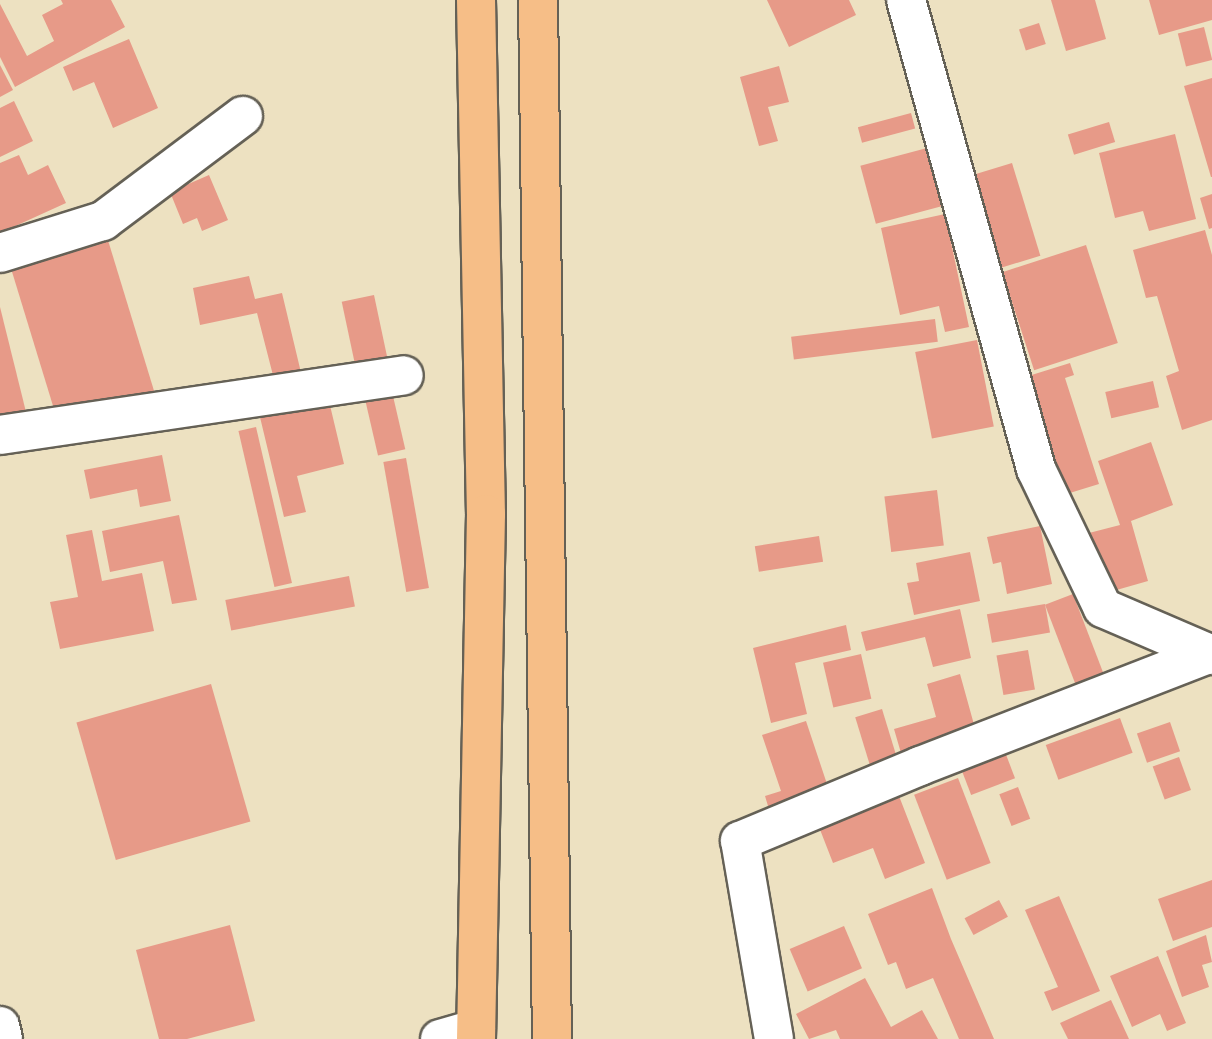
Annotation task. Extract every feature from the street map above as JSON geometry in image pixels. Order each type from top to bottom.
[{"type":"main road","points":[[476,0],[486,514],[476,1034]]},
{"type":"main road","points":[[538,0],[552,1039]]},
{"type":"street","points":[[906,0],[1036,469],[1103,608],[1208,656]]},
{"type":"street","points":[[0,253],[103,221],[243,116]]},
{"type":"street","points":[[0,435],[404,375]]},
{"type":"street","points":[[774,1039],[740,841],[920,766],[1208,656]]},
{"type":"street","points":[[0,1026],[3,1039]]},
{"type":"street","points":[[440,1039],[476,1034]]},
{"type":"building","points":[[61,0],[111,0],[125,27],[15,87],[0,57],[0,4],[27,56],[54,41],[42,15],[63,4]]},
{"type":"building","points":[[767,0],[849,0],[856,15],[789,47]]},
{"type":"building","points":[[1051,0],[1095,0],[1106,39],[1066,51]]},
{"type":"building","points":[[1149,0],[1212,0],[1212,20],[1159,35]]},
{"type":"building","points":[[1039,23],[1046,44],[1026,50],[1019,29]]},
{"type":"building","points":[[1204,27],[1212,60],[1186,67],[1178,34]]},
{"type":"building","points":[[129,39],[158,108],[113,128],[94,82],[73,91],[63,67]]},
{"type":"building","points":[[0,65],[13,90],[0,97]]},
{"type":"building","points":[[779,66],[789,102],[768,107],[778,141],[759,146],[740,77]]},
{"type":"building","points":[[1212,78],[1212,177],[1211,177],[1184,86]]},
{"type":"building","points":[[14,101],[33,141],[0,157],[0,108]]},
{"type":"building","points":[[911,113],[915,128],[862,143],[858,127]]},
{"type":"building","points":[[1109,122],[1115,142],[1074,155],[1068,135]]},
{"type":"building","points":[[1175,134],[1196,219],[1149,231],[1143,211],[1115,218],[1099,153]]},
{"type":"building","points":[[927,148],[943,206],[876,224],[860,166]]},
{"type":"building","points":[[19,155],[28,175],[48,165],[66,203],[0,233],[0,163]]},
{"type":"building","points":[[1012,163],[1040,256],[1000,268],[972,175]]},
{"type":"building","points":[[209,175],[228,220],[202,231],[197,218],[183,224],[170,192]]},
{"type":"building","points":[[1212,194],[1212,228],[1209,229],[1200,198]]},
{"type":"building","points":[[945,214],[969,327],[945,332],[939,306],[900,315],[881,228]]},
{"type":"building","points":[[1205,230],[1212,255],[1212,420],[1182,430],[1166,376],[1179,371],[1157,296],[1146,298],[1133,250]]},
{"type":"building","points":[[107,237],[154,391],[57,420],[10,267]]},
{"type":"building","points":[[1086,245],[1118,343],[1034,370],[1002,272]]},
{"type":"building","points":[[249,276],[255,299],[282,293],[303,381],[276,387],[257,313],[200,325],[193,288]]},
{"type":"building","points":[[374,295],[389,367],[357,374],[342,302]]},
{"type":"building","points":[[0,307],[27,416],[0,422]]},
{"type":"building","points":[[935,319],[938,342],[794,359],[791,337]]},
{"type":"building","points":[[977,340],[994,426],[932,438],[915,352]]},
{"type":"building","points":[[1070,363],[1074,375],[1065,378],[1099,484],[1060,496],[1022,378]]},
{"type":"building","points":[[1153,381],[1159,407],[1111,418],[1105,392]]},
{"type":"building","points":[[390,383],[405,449],[378,456],[363,389]]},
{"type":"building","points":[[328,397],[344,464],[297,476],[306,512],[284,517],[259,413]]},
{"type":"building","points":[[256,427],[292,583],[274,587],[238,431]]},
{"type":"building","points":[[1151,442],[1173,505],[1131,521],[1148,581],[1106,593],[1089,533],[1120,525],[1098,461]]},
{"type":"building","points":[[162,455],[171,501],[140,507],[137,489],[90,499],[84,470]]},
{"type":"building","points":[[406,458],[429,588],[406,592],[383,462]]},
{"type":"building","points":[[937,490],[944,546],[891,552],[884,496]]},
{"type":"building","points":[[179,515],[197,600],[172,604],[163,561],[110,572],[102,531]]},
{"type":"building","points":[[1040,526],[1052,584],[1007,594],[1001,562],[993,564],[987,537]]},
{"type":"building","points":[[92,530],[102,581],[142,573],[154,631],[60,649],[50,602],[78,597],[66,535]]},
{"type":"building","points":[[819,536],[823,562],[759,572],[755,546]]},
{"type":"building","points":[[970,552],[980,601],[914,615],[907,583],[919,581],[916,563]]},
{"type":"building","points":[[349,576],[355,606],[231,630],[225,600]]},
{"type":"building","points":[[1073,594],[1108,686],[1080,697],[1045,605]]},
{"type":"building","points":[[1045,604],[1050,633],[992,643],[987,614]]},
{"type":"building","points":[[960,609],[971,658],[933,667],[925,637],[866,651],[861,632]]},
{"type":"building","points":[[846,625],[851,650],[795,663],[807,714],[771,723],[753,648]]},
{"type":"building","points":[[1028,650],[1035,689],[1003,695],[996,656]]},
{"type":"building","points":[[861,654],[871,699],[833,708],[823,663]]},
{"type":"building","points":[[960,674],[978,739],[903,760],[894,729],[936,717],[927,684]]},
{"type":"building","points":[[211,684],[250,821],[116,860],[76,723]]},
{"type":"building","points":[[882,709],[899,764],[872,773],[855,717]]},
{"type":"building","points":[[1120,718],[1133,753],[1058,780],[1046,745]]},
{"type":"building","points":[[806,721],[831,796],[771,816],[765,796],[781,791],[762,735]]},
{"type":"building","points":[[1170,722],[1180,751],[1147,763],[1137,733]]},
{"type":"building","points":[[1005,752],[1015,778],[971,795],[961,769]]},
{"type":"building","points":[[1179,757],[1191,790],[1165,799],[1153,767]]},
{"type":"building","points":[[958,778],[991,863],[947,880],[914,795]]},
{"type":"building","points":[[1018,787],[1030,819],[1012,826],[999,794]]},
{"type":"building","points":[[899,796],[925,863],[885,879],[873,848],[833,863],[819,827]]},
{"type":"building","points":[[1212,880],[1212,927],[1173,941],[1158,899]]},
{"type":"building","points":[[932,888],[994,1039],[959,1039],[933,978],[906,989],[896,962],[888,965],[868,914]]},
{"type":"building","points":[[1059,896],[1100,991],[1052,1011],[1044,992],[1058,987],[1025,910]]},
{"type":"building","points":[[999,900],[1008,917],[973,935],[965,918]]},
{"type":"building","points":[[230,925],[255,1021],[187,1039],[159,1039],[136,950]]},
{"type":"building","points":[[844,926],[862,968],[808,991],[790,949]]},
{"type":"building","points":[[1206,935],[1212,962],[1202,965],[1209,987],[1182,997],[1166,951]]},
{"type":"building","points":[[1158,956],[1186,1023],[1167,1031],[1160,1014],[1132,1027],[1110,976]]},
{"type":"building","points":[[865,978],[891,1027],[922,1010],[938,1039],[840,1039],[836,1030],[809,1039],[796,1014]]},
{"type":"building","points":[[1111,1000],[1129,1039],[1068,1039],[1060,1023]]}]
